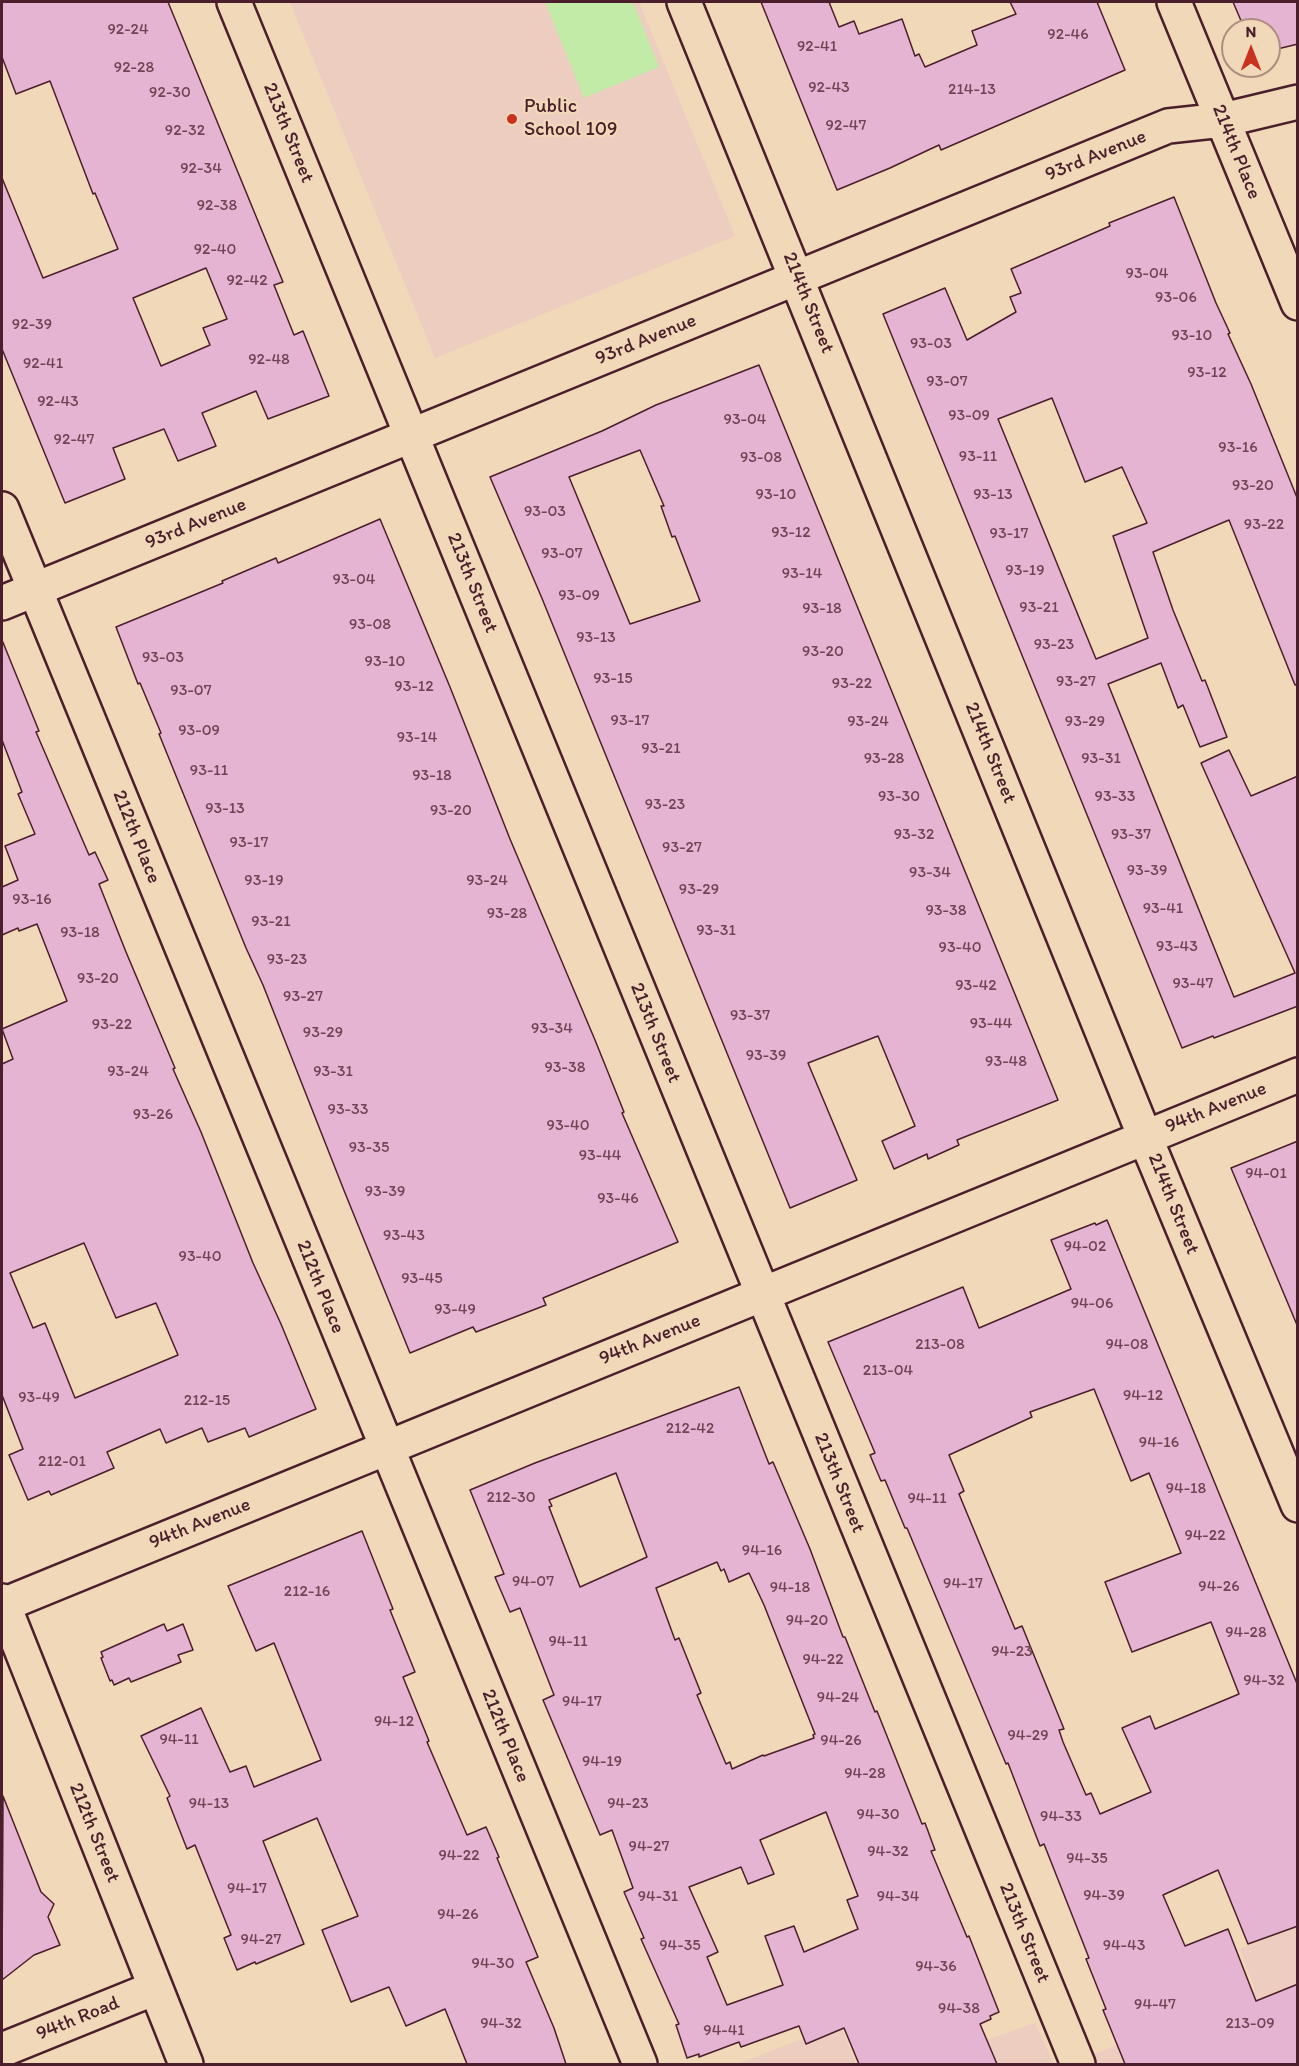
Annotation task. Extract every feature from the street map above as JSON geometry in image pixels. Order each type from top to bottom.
[{"type":"street","name":"213th Street","points":[[234,2],[1078,2064]]},
{"type":"street","name":"214th Street","points":[[684,2],[1145,1137],[1298,1505]]},
{"type":"street","name":"214th Place","points":[[1174,2],[1298,303]]},
{"type":"street","name":"93rd Avenue","points":[[2,603],[1168,126],[1223,120],[1298,102]]},
{"type":"street","name":"212th Place","points":[[2,509],[640,2064]]},
{"type":"street","name":"94th Avenue","points":[[2,1603],[1298,1075]]},
{"type":"street","name":"212th Street","points":[[2,1603],[186,2064]]},
{"type":"street","name":"94th Road","points":[[2,2050],[155,1988]]},
{"type":"shaded area","name":"Public School 109","points":[[290,2],[639,2],[735,236],[435,358]]},
{"type":"shaded area","points":[[1297,1926],[1297,2064],[1069,2064],[1255,1990],[1240,1949]]},
{"type":"shaded area","points":[[1035,2023],[1054,2064],[918,2064]]},
{"type":"shaded area","points":[[840,2024],[856,2064],[738,2064]]},
{"type":"green space","points":[[545,2],[633,2],[659,67],[584,98]]},
{"type":"building","points":[[2,2],[168,2],[283,282],[274,285],[294,335],[303,331],[329,396],[268,419],[256,391],[202,413],[216,446],[178,461],[164,429],[113,448],[125,479],[65,503],[2,349],[2,178],[43,278],[118,249],[95,193],[93,194],[50,81],[16,94],[2,57]],"holes":[[[206,268],[227,319],[203,328],[210,345],[161,366],[133,298]]]},
{"type":"building","points":[[761,2],[829,2],[839,27],[854,21],[859,34],[902,19],[915,56],[919,54],[925,67],[977,45],[972,31],[1016,14],[1010,2],[1097,2],[1125,70],[941,150],[939,145],[837,190]]},
{"type":"building","points":[[1233,2],[1298,2],[1298,44],[1281,48],[1281,18],[1240,18]]},
{"type":"building","points":[[1174,197],[1230,333],[1228,334],[1298,500],[1298,684],[1295,685],[1229,520],[1153,552],[1173,610],[1202,681],[1205,680],[1227,737],[1200,747],[1183,705],[1178,708],[1161,663],[1108,684],[1234,997],[1295,973],[1201,763],[1229,750],[1251,796],[1298,776],[1298,1006],[1182,1048],[883,314],[945,288],[967,340],[1016,312],[1010,297],[1021,293],[1011,269],[1110,226],[1109,223]],"holes":[[[1052,398],[1085,482],[1122,467],[1147,523],[1113,536],[1148,638],[1096,659],[998,419]]]},
{"type":"building","points":[[759,365],[1058,1100],[957,1140],[959,1145],[928,1159],[927,1154],[894,1169],[882,1141],[915,1126],[878,1036],[808,1063],[857,1180],[790,1208],[541,596],[490,477],[602,431],[656,405]],"holes":[[[640,450],[664,506],[661,506],[672,537],[675,536],[700,601],[630,624],[569,477]]]},
{"type":"building","points":[[380,519],[510,839],[595,1040],[624,1112],[622,1113],[678,1242],[543,1298],[546,1305],[476,1332],[473,1327],[410,1353],[263,985],[159,734],[161,733],[140,683],[138,684],[116,627],[223,583],[222,581],[276,558],[278,563]]},
{"type":"building","points":[[2,640],[39,731],[36,732],[89,855],[95,852],[108,880],[99,884],[253,1263],[316,1409],[249,1437],[245,1428],[208,1442],[202,1428],[166,1443],[160,1429],[107,1452],[114,1468],[51,1495],[49,1491],[28,1500],[9,1455],[23,1449],[2,1395],[2,1064],[13,1059],[2,1029],[67,1001],[37,924],[19,931],[18,928],[2,935],[2,887],[18,880],[5,846],[35,834],[18,794],[22,792],[2,740]],"holes":[[[84,1243],[116,1318],[156,1303],[178,1355],[75,1398],[45,1323],[33,1328],[10,1273]]]},
{"type":"building","points":[[1298,1141],[1298,1325],[1297,1325],[1231,1168]]},
{"type":"building","points":[[1107,1220],[1298,1686],[1298,1926],[1248,1944],[1218,1870],[1163,1895],[1185,1946],[1228,1929],[1256,2001],[1298,1984],[1298,2064],[1125,2064],[1103,2010],[1106,2009],[1086,1959],[1089,1958],[1044,1844],[1040,1846],[1008,1763],[1006,1764],[907,1528],[905,1528],[885,1480],[881,1481],[870,1455],[875,1453],[828,1342],[963,1287],[979,1328],[1071,1289],[1051,1240],[1095,1223],[1096,1225]],"holes":[[[1094,1389],[1131,1481],[1149,1473],[1181,1553],[1105,1582],[1132,1652],[1211,1622],[1239,1694],[1155,1729],[1150,1716],[1122,1728],[1151,1792],[1100,1814],[1091,1793],[1086,1795],[1063,1742],[1059,1730],[1064,1729],[1022,1626],[1015,1629],[959,1494],[964,1491],[949,1455],[1032,1417],[1030,1412]]]},
{"type":"building","points":[[739,1387],[769,1464],[773,1462],[810,1549],[843,1637],[845,1637],[875,1712],[877,1711],[922,1824],[925,1823],[935,1850],[931,1851],[967,1937],[969,1936],[999,2012],[980,2024],[997,2064],[859,2064],[844,2028],[806,2044],[799,2026],[741,2047],[739,2042],[699,2057],[699,2054],[687,2058],[676,2025],[679,2024],[641,1939],[644,1938],[624,1892],[633,1888],[612,1830],[600,1835],[543,1700],[554,1695],[520,1608],[510,1612],[495,1577],[504,1574],[470,1490],[535,1463]],"holes":[[[616,1473],[647,1557],[580,1587],[549,1507],[552,1506],[549,1500]],[[717,1562],[721,1571],[724,1569],[729,1582],[749,1573],[815,1734],[814,1738],[763,1755],[732,1769],[730,1762],[726,1764],[697,1695],[701,1693],[679,1638],[675,1640],[656,1588]],[[826,1812],[858,1896],[847,1900],[858,1929],[804,1952],[794,1926],[765,1936],[783,1985],[727,2005],[707,1957],[718,1952],[689,1887],[741,1867],[748,1884],[774,1874],[760,1840]]]},
{"type":"building","points":[[362,1531],[415,1672],[403,1677],[429,1741],[427,1742],[467,1835],[486,1827],[499,1857],[497,1858],[538,1957],[526,1962],[554,2028],[566,2064],[467,2064],[445,2009],[406,2026],[389,1987],[351,2002],[322,1930],[358,1916],[317,1818],[263,1841],[304,1944],[237,1970],[224,1938],[231,1935],[195,1845],[187,1849],[167,1798],[170,1796],[141,1736],[201,1708],[230,1772],[246,1766],[254,1787],[321,1760],[274,1643],[256,1651],[228,1586]]},
{"type":"building","points":[[164,1624],[167,1631],[183,1624],[193,1650],[178,1655],[181,1662],[131,1682],[129,1678],[114,1685],[112,1680],[110,1681],[101,1652]]},
{"type":"building","points":[[3,1796],[41,1892],[54,1904],[48,1917],[60,1945],[34,1955],[2,1980]]},
{"type":"place","name":"Public School 109","points":[[512,119]]}]
